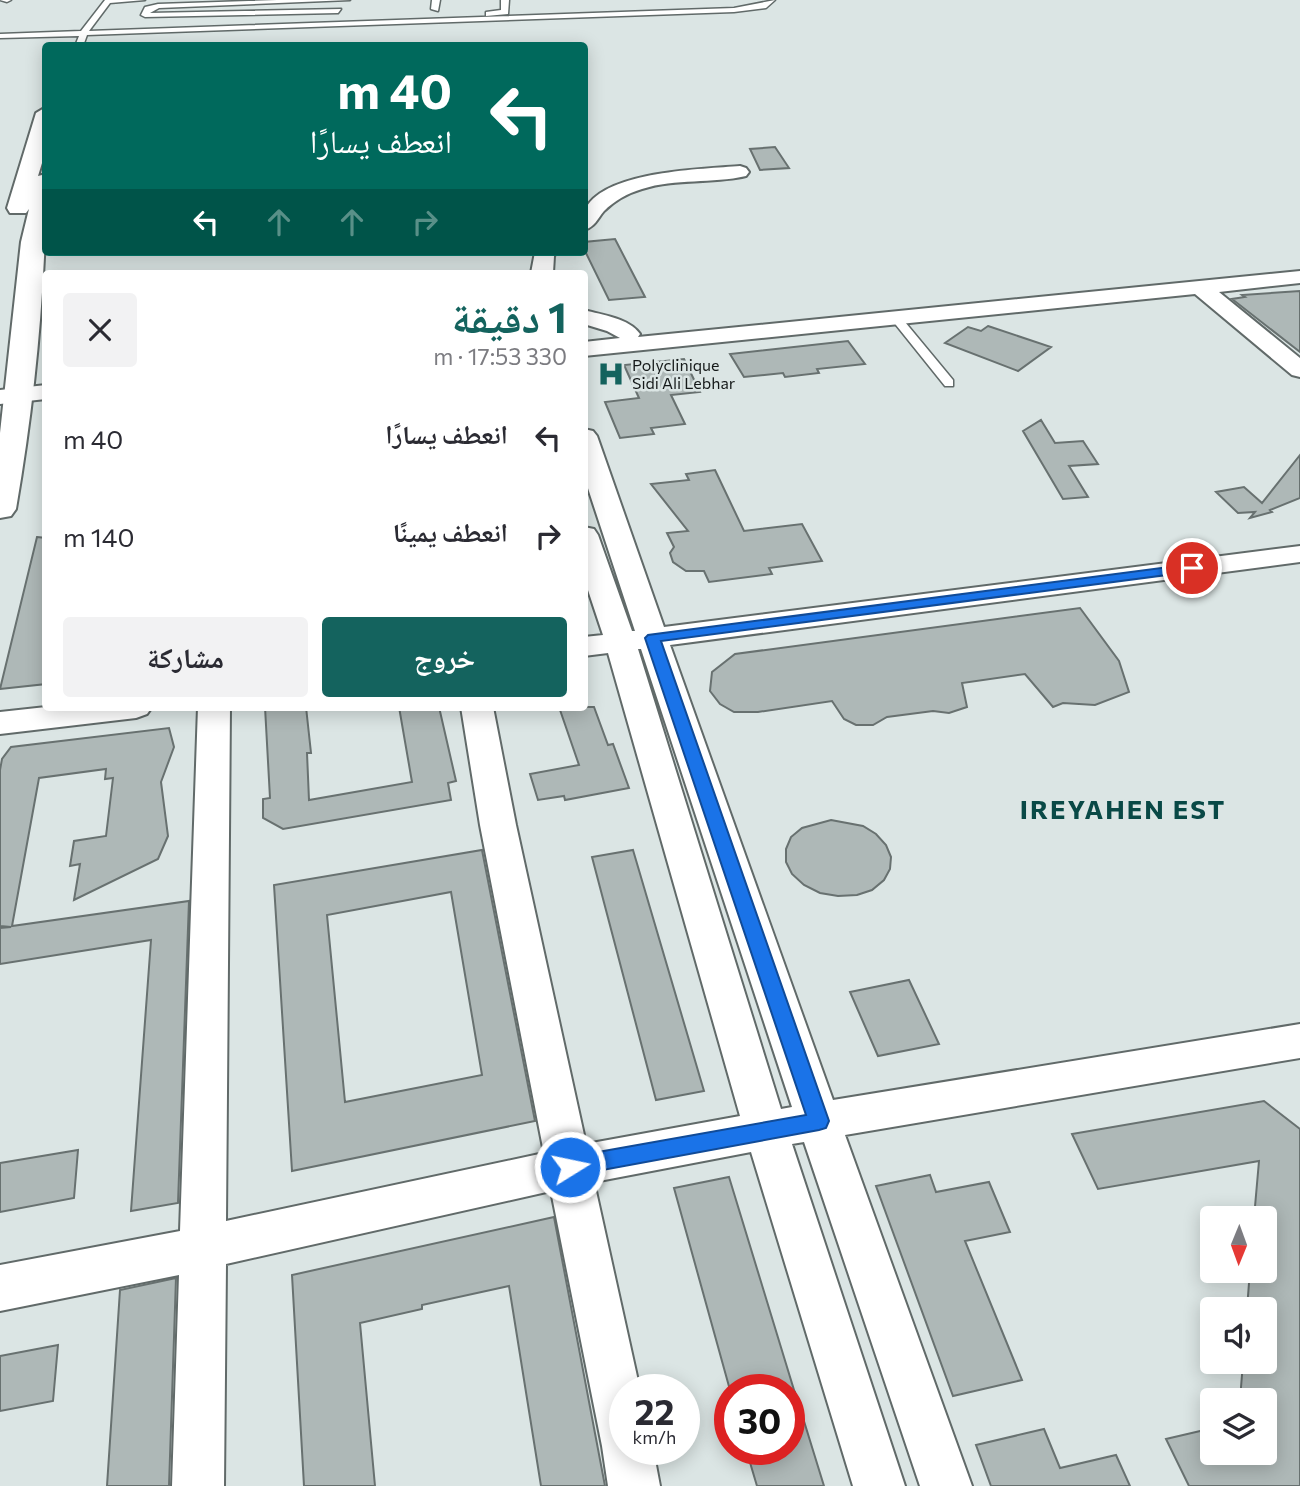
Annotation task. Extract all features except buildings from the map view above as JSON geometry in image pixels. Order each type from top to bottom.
[{"type":"street","points":[[0,509],[22,399],[25,245],[42,138]]},
{"type":"street","points":[[588,218],[612,195],[628,188],[673,177],[740,172]]},
{"type":"street","points":[[25,245],[42,192]]},
{"type":"street","points":[[588,339],[1300,269]]},
{"type":"street","points":[[588,349],[1300,277]]},
{"type":"street","points":[[1200,288],[1300,370]]},
{"type":"street","points":[[588,318],[615,326],[629,334]]},
{"type":"street","points":[[588,460],[617,632],[819,1121],[946,1486]]},
{"type":"street","points":[[617,632],[1300,536]]},
{"type":"street","points":[[588,547],[617,632],[766,1130],[879,1486]]},
{"type":"street","points":[[617,632],[1300,554]]},
{"type":"street","points":[[0,705],[42,700]]},
{"type":"street","points":[[0,723],[102,711]]},
{"type":"street","points":[[198,1486],[214,711]]},
{"type":"street","points":[[478,711],[498,825],[612,1374]]},
{"type":"street","points":[[0,1288],[203,1248],[570,1167],[766,1130],[1300,1041]]},
{"type":"street","points":[[630,1465],[634,1486]]},
{"type":"lane","points":[[0,0],[7,0]]},
{"type":"lane","points":[[80,42],[84,32],[109,1],[141,0]]},
{"type":"lane","points":[[346,0],[154,7],[148,9],[145,15],[278,13],[300,19],[716,6],[722,5],[720,0]]},
{"type":"lane","points":[[735,0],[740,9]]},
{"type":"lane","points":[[631,7],[740,9],[763,6],[771,0]]},
{"type":"lane","points":[[483,14],[502,13],[506,10],[506,3]]},
{"type":"lane","points":[[422,9],[436,4],[447,8]]},
{"type":"lane","points":[[0,36],[273,26],[343,11]]},
{"type":"lane","points":[[273,26],[278,13]]},
{"type":"lane","points":[[896,318],[949,383]]},
{"type":"place","name":"Polyclinique Sidi Ali Lebhar","points":[[611,374]]},
{"type":"district","name":"IREYAHEN EST","points":[[1123,810]]},
{"type":"route","points":[[570,1167],[819,1121],[653,638],[1192,568]]}]
